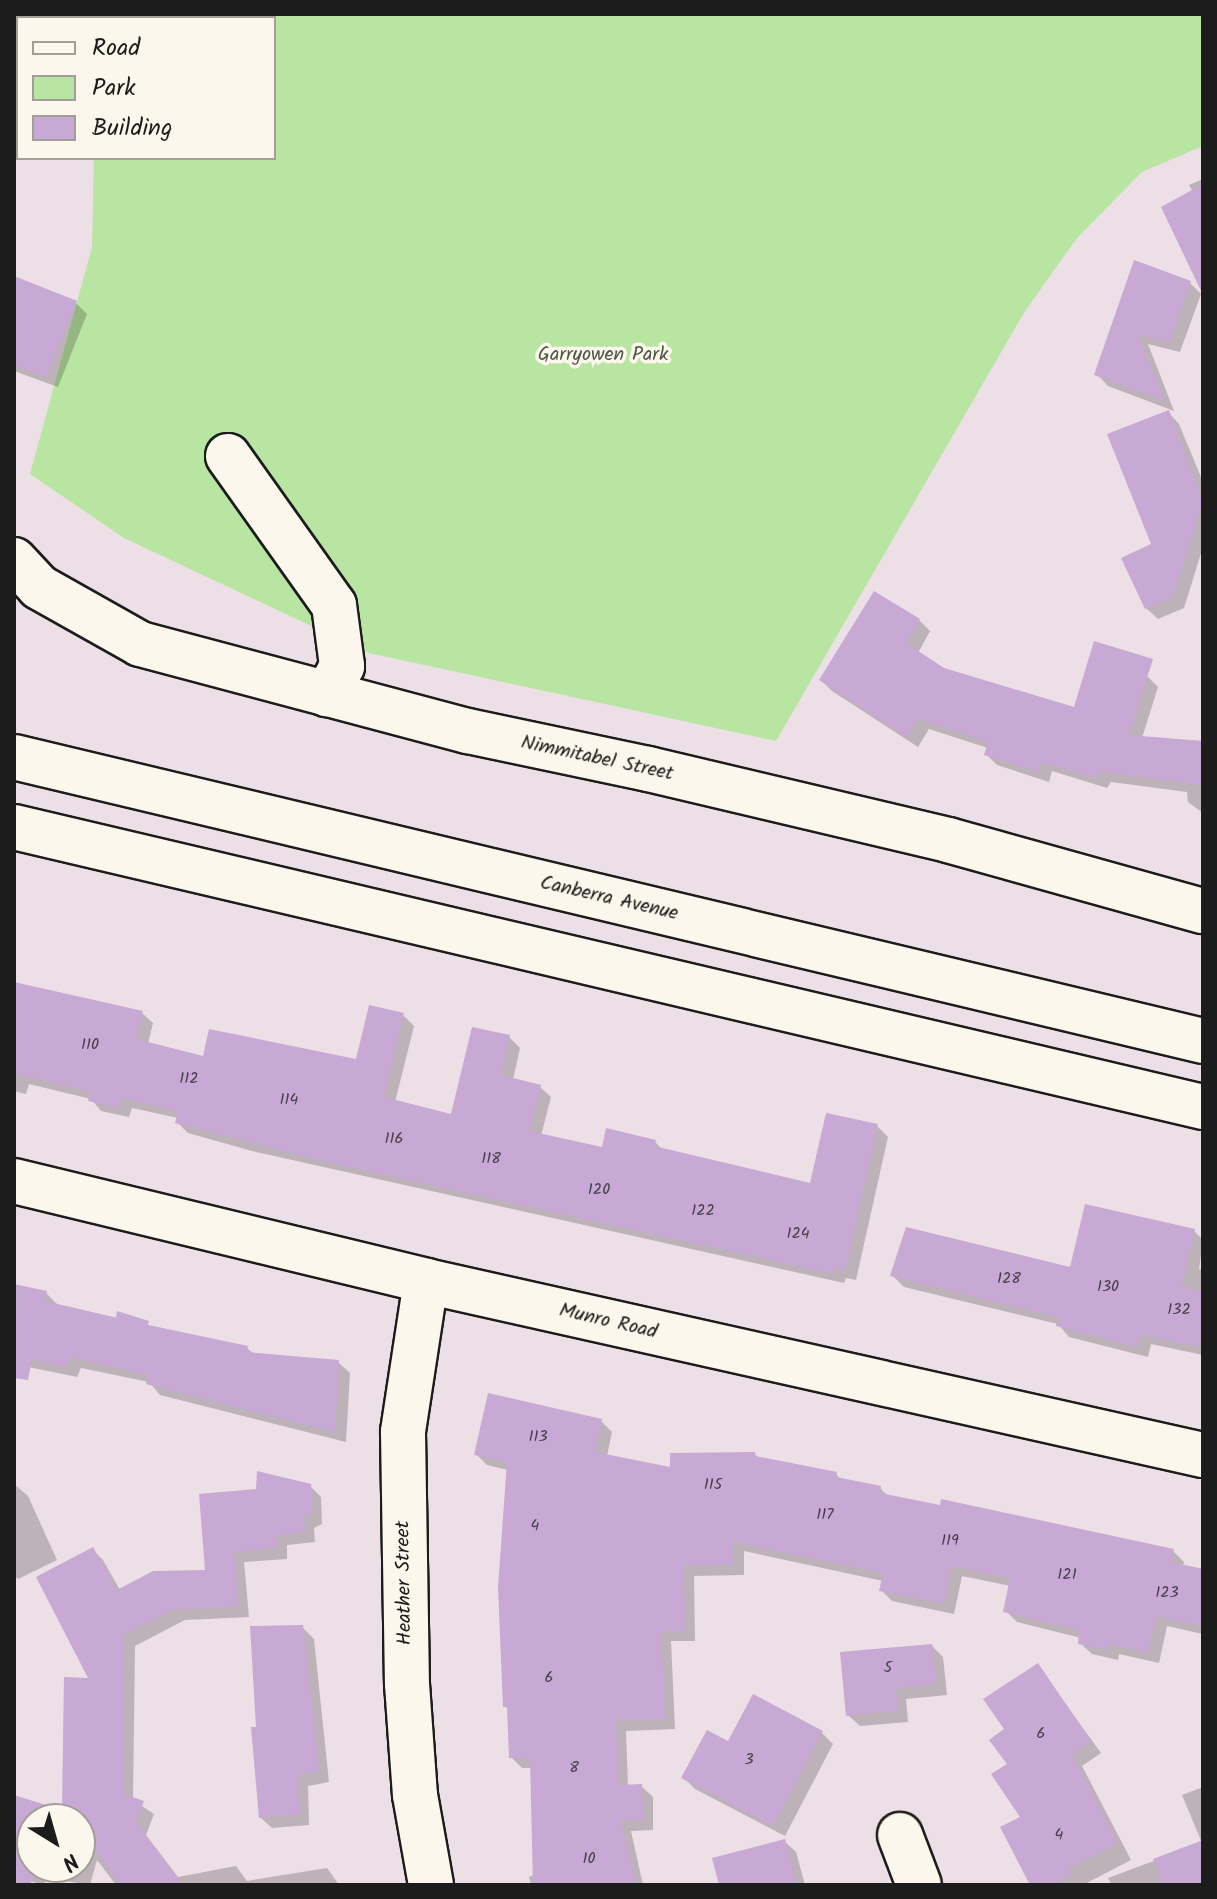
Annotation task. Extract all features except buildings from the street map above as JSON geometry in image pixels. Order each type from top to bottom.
[{"type":"main road","points":[[228,456],[334,605],[342,666],[327,694]]},
{"type":"main road","name":"Nimmitabel Street","points":[[14,560],[39,587],[140,644],[468,731],[948,840],[1203,911]]},
{"type":"main road","name":"Canberra Avenue","points":[[14,757],[1203,1041]]},
{"type":"main road","points":[[14,827],[1203,1107]]},
{"type":"main road","name":"Munro Road","points":[[14,1181],[426,1281],[1203,1455]]},
{"type":"main road","name":"Heather Street","points":[[426,1281],[403,1432],[407,1684],[415,1795],[431,1885]]},
{"type":"main road","points":[[900,1835],[919,1885]]},
{"type":"green space","name":"Garryowen Park","points":[[1203,14],[1203,146],[1142,172],[1077,238],[1025,311],[776,741],[369,653],[124,538],[30,474],[92,247],[94,160],[276,160],[276,16],[119,16]]}]
